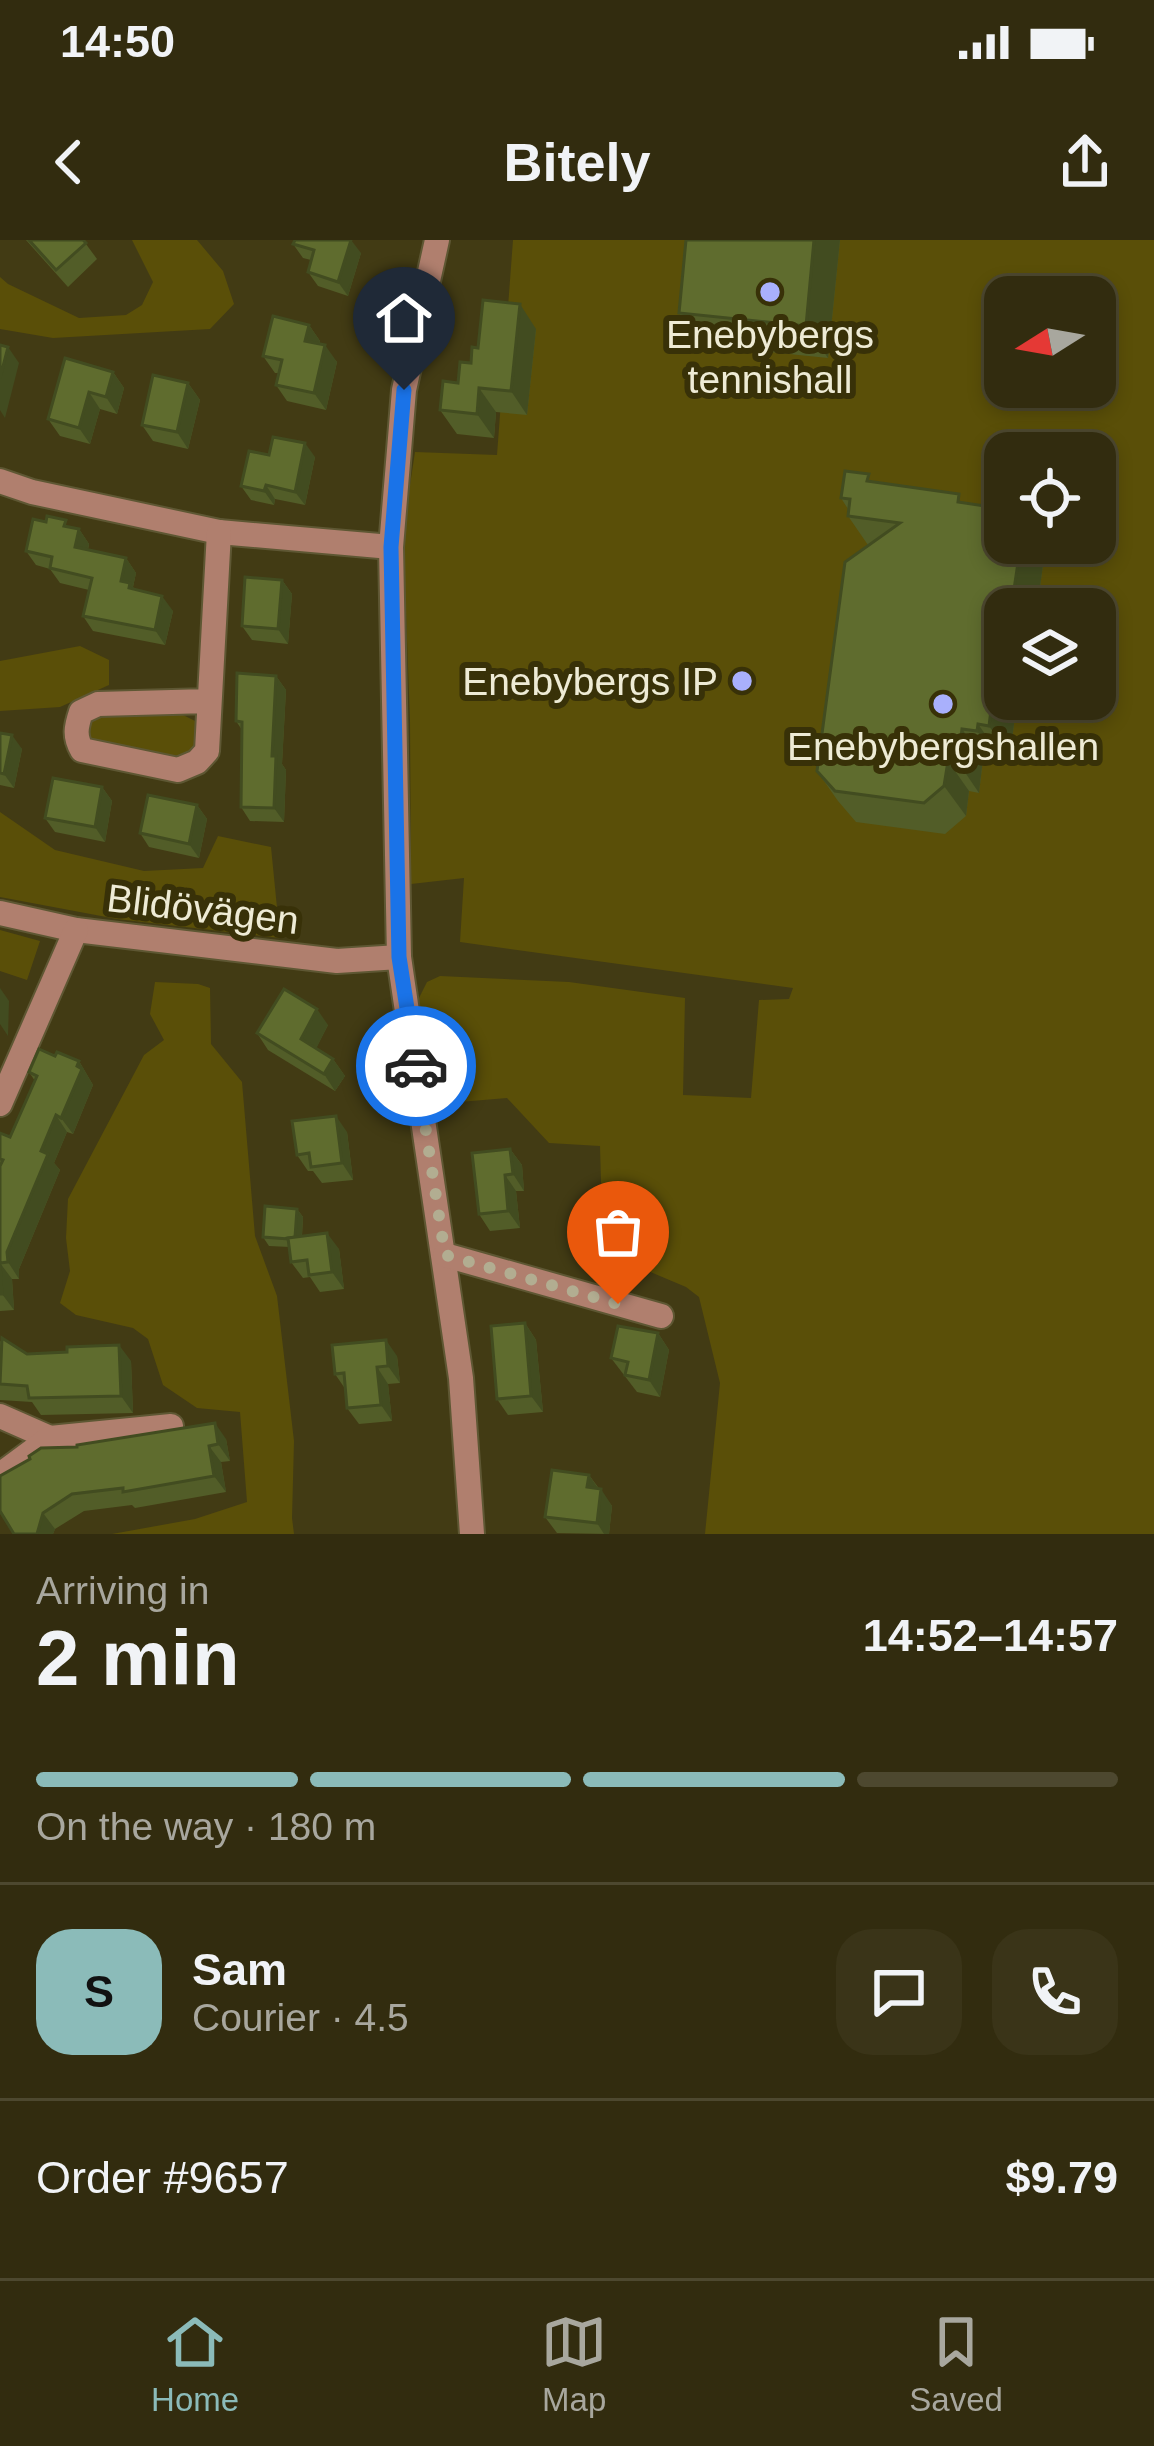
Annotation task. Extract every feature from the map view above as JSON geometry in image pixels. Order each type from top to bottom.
[{"type":"street","points":[[430,242],[404,390],[391,547],[399,957],[461,1378],[472,1534]]},
{"type":"street","points":[[0,481],[32,493],[220,532],[391,547]]},
{"type":"street","points":[[209,701],[98,704],[81,712],[76,740],[82,749],[178,770],[197,763],[207,751],[220,532]]},
{"type":"street","name":"Blidövägen","points":[[0,913],[76,930],[337,961],[399,957]]},
{"type":"street","points":[[2,1093],[76,930]]},
{"type":"street","points":[[445,1255],[661,1316]]},
{"type":"street","points":[[0,1416],[50,1438],[170,1426]]},
{"type":"street","points":[[0,1475],[50,1438]]},
{"type":"shaded area","points":[[132,240],[197,240],[223,271],[234,304],[210,329],[53,338],[0,329],[0,277],[79,318],[126,315],[142,305],[153,282]]},
{"type":"shaded area","points":[[513,240],[1154,240],[1154,1534],[705,1534],[720,1383],[699,1297],[603,1252],[600,1146],[549,1143],[507,1098],[436,1104],[418,1000],[427,982],[440,976],[569,982],[685,998],[683,1095],[751,1098],[759,1000],[789,999],[793,988],[460,942],[464,878],[411,884],[403,531],[415,452],[497,455]]},
{"type":"shaded area","points":[[80,646],[109,660],[109,685],[60,707],[0,711],[0,661]]},
{"type":"shaded area","points":[[177,712],[195,721],[198,737],[193,753],[170,756],[128,751],[91,742],[88,733],[92,719],[102,714]]},
{"type":"shaded area","points":[[0,812],[55,850],[144,871],[203,868],[218,836],[271,847],[280,938],[117,919],[0,897]]},
{"type":"shaded area","points":[[0,930],[40,941],[27,980],[0,971]]},
{"type":"shaded area","points":[[155,982],[210,988],[211,1044],[242,1082],[255,1236],[277,1296],[294,1441],[294,1534],[112,1534],[195,1519],[247,1502],[240,1412],[197,1408],[163,1385],[148,1339],[133,1328],[76,1315],[60,1303],[70,1271],[68,1199],[144,1055],[164,1040],[150,1014]]},
{"type":"building","points":[[29,240],[83,240],[86,243],[56,270]]},
{"type":"building","points":[[295,240],[351,240],[338,282],[308,272],[314,250],[293,244]]},
{"type":"building","points":[[686,240],[814,240],[806,326],[679,313]]},
{"type":"building","points":[[483,300],[520,304],[511,391],[479,388],[477,414],[440,410],[443,381],[458,383],[460,362],[471,363],[472,347],[478,348]]},
{"type":"building","points":[[273,316],[309,325],[305,341],[325,345],[314,393],[276,385],[282,360],[263,356]]},
{"type":"building","points":[[0,345],[8,347],[0,378]]},
{"type":"building","points":[[65,358],[113,372],[106,397],[89,392],[79,428],[48,419]]},
{"type":"building","points":[[153,375],[188,383],[177,432],[142,425]]},
{"type":"building","points":[[273,437],[305,443],[295,492],[266,485],[264,491],[241,486],[249,451],[269,455]]},
{"type":"building","points":[[845,471],[869,474],[867,481],[959,494],[958,502],[984,506],[984,564],[1018,564],[1014,588],[984,588],[984,720],[990,720],[989,726],[978,724],[977,731],[962,729],[958,762],[948,761],[944,786],[924,803],[835,791],[817,771],[845,562],[900,523],[848,516],[850,499],[841,498]]},
{"type":"building","points":[[47,516],[79,529],[75,547],[126,558],[121,581],[130,583],[129,588],[162,596],[155,630],[83,616],[92,578],[50,568],[52,557],[26,551],[33,519],[46,522]]},
{"type":"building","points":[[245,577],[282,580],[278,629],[242,626]]},
{"type":"building","points":[[237,673],[276,676],[274,808],[241,807]]},
{"type":"building","points":[[0,733],[12,735],[4,774],[0,773]]},
{"type":"building","points":[[53,778],[102,787],[95,827],[45,818]]},
{"type":"building","points":[[148,795],[197,805],[189,844],[140,833]]},
{"type":"building","points":[[284,989],[317,1009],[301,1039],[333,1059],[324,1074],[257,1033]]},
{"type":"building","points":[[39,1049],[55,1056],[57,1052],[79,1061],[77,1066],[82,1069],[41,1151],[48,1154],[7,1252],[8,1262],[0,1263],[0,1133],[10,1137],[37,1076],[29,1072]]},
{"type":"building","points":[[336,1116],[342,1163],[311,1167],[309,1153],[297,1155],[292,1121]]},
{"type":"building","points":[[510,1149],[513,1174],[505,1175],[508,1211],[479,1214],[472,1153]]},
{"type":"building","points":[[265,1206],[297,1209],[295,1237],[263,1237]]},
{"type":"building","points":[[327,1233],[332,1272],[309,1275],[307,1260],[291,1262],[288,1238]]},
{"type":"building","points":[[525,1323],[531,1396],[497,1399],[491,1326]]},
{"type":"building","points":[[618,1326],[658,1333],[649,1380],[625,1375],[628,1362],[611,1358]]},
{"type":"building","points":[[2,1338],[27,1354],[119,1345],[121,1396],[29,1398],[27,1386],[0,1384]]},
{"type":"building","points":[[386,1340],[388,1366],[377,1367],[381,1405],[347,1408],[344,1373],[335,1374],[332,1345]]},
{"type":"building","points":[[215,1423],[218,1444],[209,1446],[214,1476],[123,1492],[123,1488],[72,1494],[43,1513],[37,1534],[14,1534],[0,1511],[0,1476],[41,1448],[77,1447]]},
{"type":"building","points":[[552,1470],[589,1475],[587,1487],[601,1489],[597,1523],[545,1517]]},
{"type":"way so far","points":[[416,1066],[445,1255],[618,1304]]},
{"type":"place","name":"Enebybergs tennishall","points":[[770,292]]},
{"type":"place","name":"Enebybergs IP","points":[[742,681]]},
{"type":"place","name":"Enebybergshallen","points":[[943,704]]},
{"type":"route","points":[[404,390],[391,547],[399,957],[416,1066]]}]
